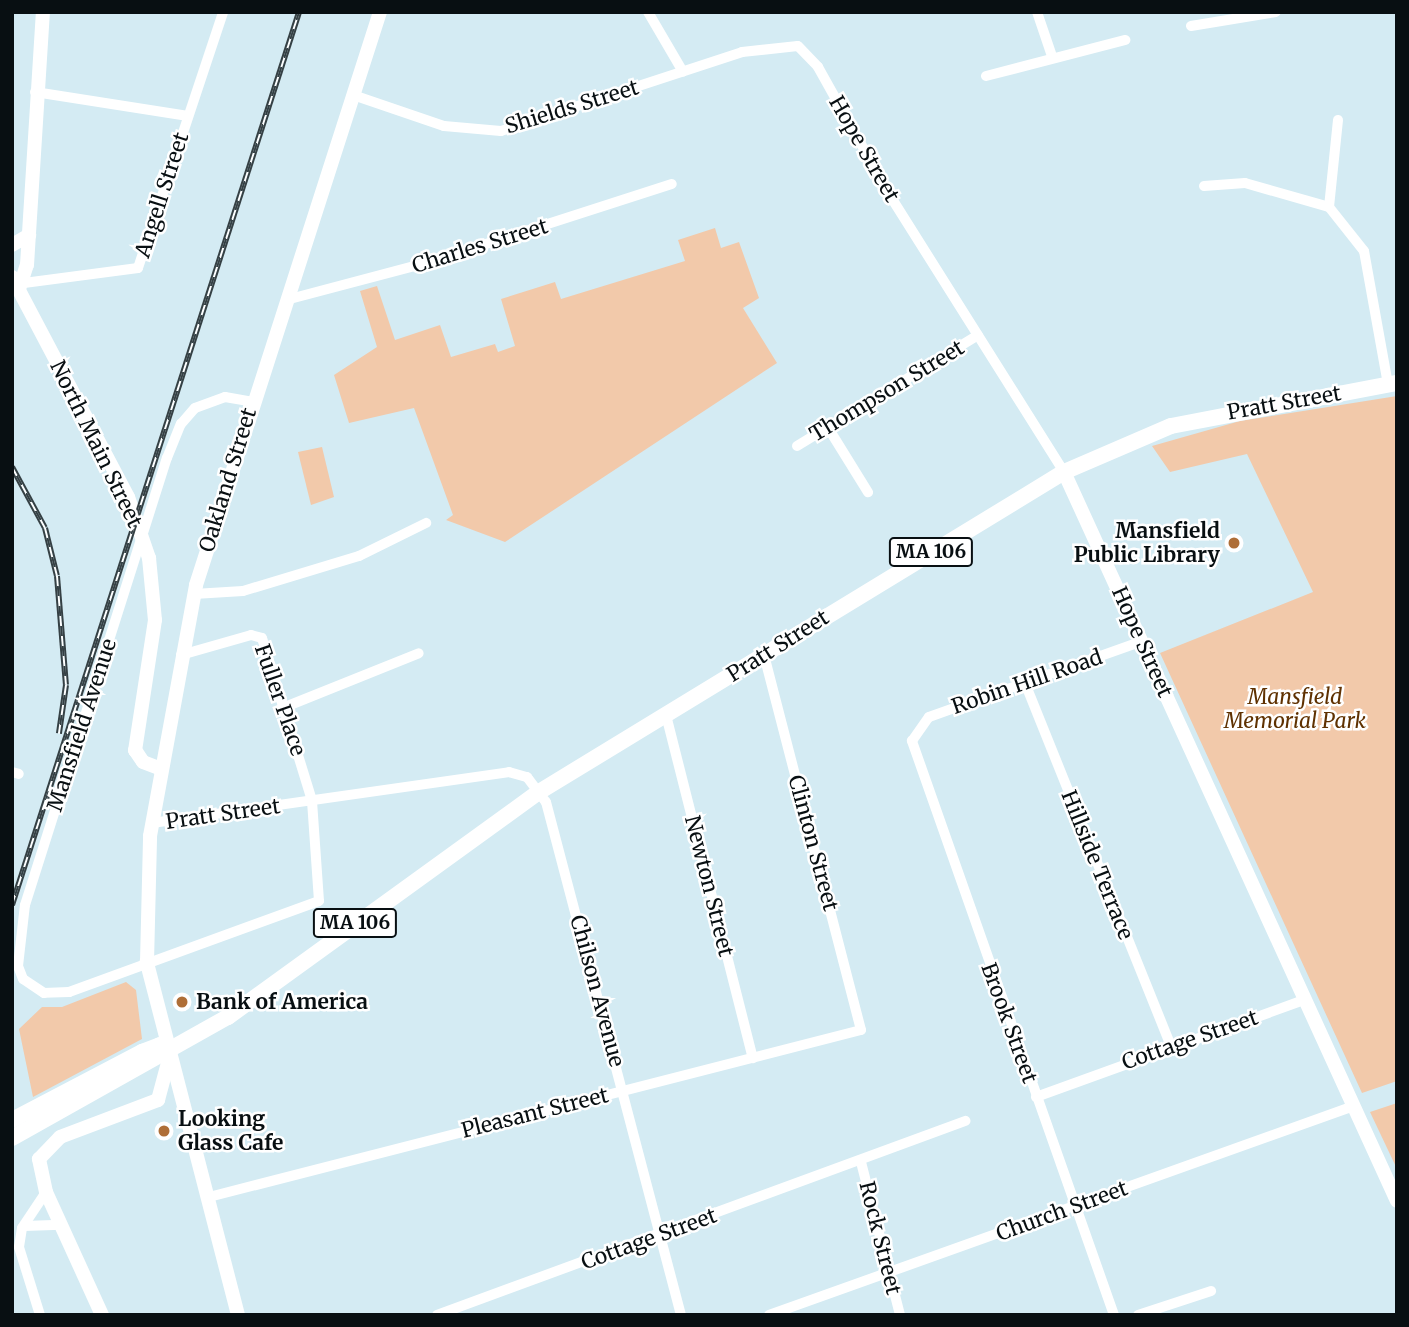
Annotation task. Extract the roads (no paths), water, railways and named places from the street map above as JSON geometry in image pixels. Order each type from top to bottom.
[{"type":"main road","points":[[19,283],[29,235],[34,92],[43,12]]},
{"type":"main road","name":"Oakland Street","points":[[147,962],[152,824],[194,594],[252,402],[380,12]]},
{"type":"main road","points":[[12,245],[29,235]]},
{"type":"main road","name":"North Main Street","points":[[19,283],[128,497],[149,558],[155,620],[135,750],[143,762],[161,769]]},
{"type":"main road","name":"Pratt Street","points":[[539,792],[1064,472],[1171,426],[1392,384]]},
{"type":"main road","name":"Hope Street","points":[[1064,472],[1397,1200]]},
{"type":"main road","name":"MA 106","points":[[12,1138],[228,1017],[539,792]]},
{"type":"main road","points":[[147,962],[237,1315]]},
{"type":"main road","name":"MA 106","points":[[12,1120],[142,1052],[160,1045],[170,1051]]},
{"type":"main road","points":[[158,1100],[170,1051]]},
{"type":"main road","points":[[102,1315],[46,1192],[38,1166],[50,1143],[158,1100],[178,1107],[190,1127]]},
{"type":"street","name":"Angell Street","points":[[19,283],[138,268],[223,12]]},
{"type":"street","points":[[648,12],[682,72]]},
{"type":"street","points":[[1037,12],[1052,56]]},
{"type":"street","points":[[1192,26],[1275,12]]},
{"type":"street","points":[[986,76],[1039,67],[1052,56],[1125,40]]},
{"type":"street","name":"Shields Street","points":[[353,95],[444,126],[501,131],[682,72],[790,44]]},
{"type":"street","name":"Hope Street","points":[[790,44],[805,50],[818,67],[978,335],[1064,472]]},
{"type":"street","points":[[34,92],[188,116]]},
{"type":"street","points":[[1329,207],[1338,120]]},
{"type":"street","points":[[1204,186],[1245,183],[1329,207],[1364,251],[1392,384]]},
{"type":"street","name":"Charles Street","points":[[285,300],[430,262],[672,184]]},
{"type":"street","name":"Thompson Street","points":[[797,446],[978,335]]},
{"type":"street","name":"Mansfield Avenue","points":[[147,962],[55,994],[23,979],[17,956],[25,905],[150,511],[188,414],[225,397],[252,402]]},
{"type":"street","points":[[827,426],[868,492]]},
{"type":"street","points":[[194,594],[236,592],[359,556],[426,523]]},
{"type":"street","name":"Fuller Place","points":[[147,962],[319,901],[312,801],[285,707],[259,635],[181,655]]},
{"type":"street","name":"Robin Hill Road","points":[[916,730],[929,717],[1142,641]]},
{"type":"street","points":[[285,707],[419,653]]},
{"type":"street","name":"Clinton Street","points":[[764,656],[862,1030]]},
{"type":"street","name":"Hillside Terrace","points":[[1025,683],[1171,1046]]},
{"type":"street","name":"Newton Street","points":[[666,715],[753,1058]]},
{"type":"street","name":"Brook Street","points":[[916,730],[912,741],[921,778],[1114,1315]]},
{"type":"street","name":"Pratt Street","points":[[152,824],[515,771],[539,792]]},
{"type":"street","name":"Chilson Avenue","points":[[539,792],[623,1091],[681,1315]]},
{"type":"street","name":"Cottage Street","points":[[1036,1097],[1306,999]]},
{"type":"street","name":"Pleasant Street","points":[[209,1197],[862,1030]]},
{"type":"street","name":"Church Street","points":[[769,1315],[1354,1106]]},
{"type":"street","name":"Cottage Street","points":[[437,1315],[662,1236],[965,1121]]},
{"type":"street","name":"Rock Street","points":[[861,1162],[900,1315]]},
{"type":"street","points":[[40,1315],[19,1247],[24,1226],[46,1192]]},
{"type":"street","points":[[24,1226],[61,1225]]},
{"type":"street","points":[[1138,1315],[1211,1291]]},
{"type":"railway","points":[[12,905],[299,12]]},
{"type":"railway","points":[[12,467],[45,528],[57,576],[66,685],[59,733]]},
{"type":"place","name":"Mansfield Public Library","points":[[1234,543]]},
{"type":"place","name":"Bank of America","points":[[182,1002]]},
{"type":"place","name":"Looking Glass Cafe","points":[[164,1131]]},
{"type":"park label","name":"Mansfield Memorial Park","points":[[1295,709]]}]
